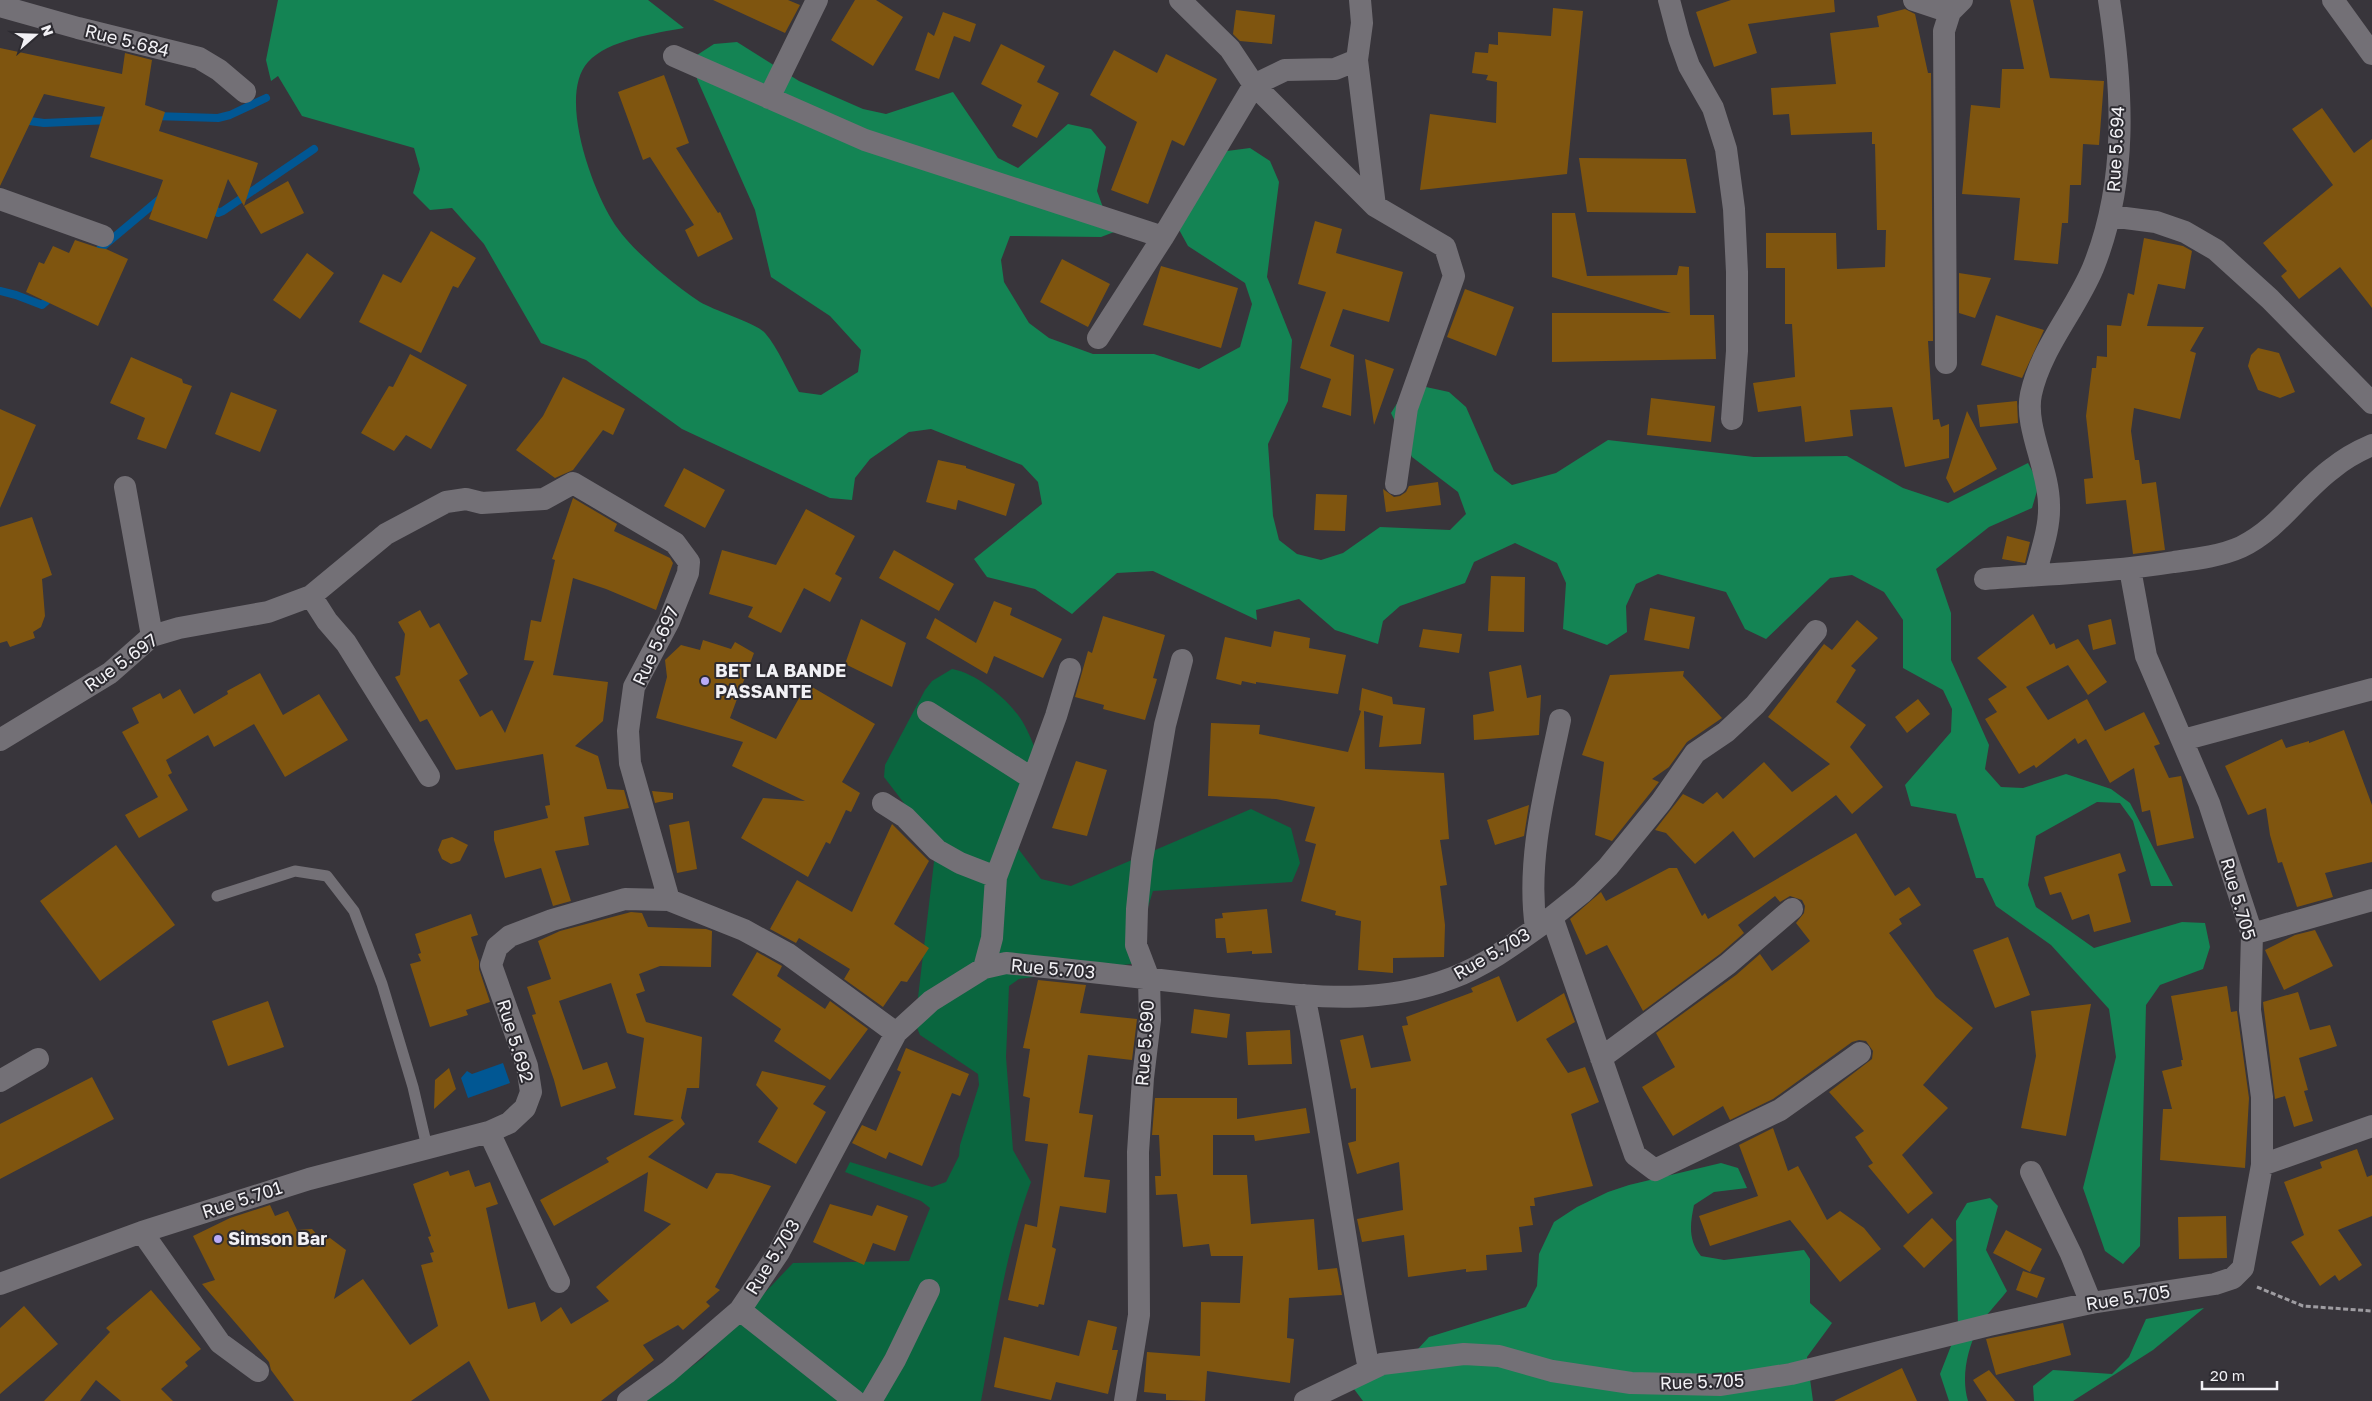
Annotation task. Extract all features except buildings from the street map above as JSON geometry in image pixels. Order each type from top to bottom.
[{"type":"street","points":[[769,98],[817,0]]},
{"type":"street","points":[[1180,0],[1230,49],[1254,85],[1375,206],[1445,247],[1454,276],[1407,408],[1396,484]]},
{"type":"street","points":[[1360,0],[1362,23],[1357,60],[1375,206]]},
{"type":"street","points":[[1669,0],[1687,59],[1713,108],[1726,149],[1734,209],[1737,272],[1736,351],[1732,419]]},
{"type":"street","points":[[1914,0],[1956,6],[1944,31],[1943,65],[1946,364]]},
{"type":"street","name":"Rue 5.694","points":[[2035,575],[2047,528],[2049,504],[2039,447],[2032,428],[2030,395],[2044,360],[2092,269],[2110,216],[2118,181],[2120,140],[2118,83],[2109,0]]},
{"type":"street","points":[[2333,0],[2372,54]]},
{"type":"street","name":"Rue 5.684","points":[[0,6],[87,31],[199,58],[219,70],[245,92]]},
{"type":"street","points":[[674,56],[865,140],[1163,237]]},
{"type":"street","points":[[1098,338],[1163,237],[1254,85],[1285,70],[1335,69],[1357,60]]},
{"type":"street","points":[[0,199],[103,236]]},
{"type":"street","points":[[2110,216],[2156,222],[2185,232],[2216,250],[2270,299],[2372,403]]},
{"type":"street","points":[[1985,579],[2130,569],[2217,555],[2241,547],[2264,532],[2288,512],[2331,468],[2372,445]]},
{"type":"street","name":"Rue 5.697","points":[[0,740],[110,673],[152,636],[179,628],[268,612],[311,596],[386,534],[446,502],[466,499],[482,503],[544,499],[573,483],[675,543],[689,562],[688,573],[669,621],[634,687],[628,730],[630,763],[669,900]]},
{"type":"street","points":[[125,488],[152,636]]},
{"type":"street","name":"Rue 5.705","points":[[1306,1401],[1369,1369],[1406,1360],[1464,1354],[1499,1356],[1552,1371],[1631,1383],[1721,1385],[1791,1374],[1989,1324],[2092,1303],[2215,1284],[2233,1278],[2243,1268],[2262,1165],[2262,1097],[2250,1010],[2252,934],[2209,803],[2146,656],[2130,569]]},
{"type":"street","points":[[311,596],[327,621],[346,643],[429,776]]},
{"type":"street","name":"Rue 5.703","points":[[628,1401],[668,1372],[740,1310],[779,1252],[896,1033],[932,1001],[984,968],[1006,963],[1304,995],[1362,998],[1398,994],[1453,978],[1494,956],[1544,923],[1582,893],[1608,867],[1661,802],[1696,753],[1726,732],[1755,705],[1816,631]]},
{"type":"street","name":"Rue 5.690","points":[[1124,1401],[1139,1315],[1138,1152],[1143,1078],[1150,1020],[1148,979],[1136,945],[1140,880],[1165,725],[1182,660]]},
{"type":"street","points":[[984,968],[992,938],[996,877],[1056,716],[1070,670]]},
{"type":"street","points":[[2183,740],[2372,689]]},
{"type":"street","points":[[928,712],[1033,778]]},
{"type":"street","points":[[1544,923],[1532,904],[1535,853],[1560,720]]},
{"type":"street","points":[[883,803],[905,817],[937,850],[960,863],[996,877]]},
{"type":"street","name":"Rue 5.692","points":[[489,1132],[509,1123],[525,1108],[530,1092],[527,1066],[491,964],[497,947],[510,936],[552,920],[625,899],[669,900]]},
{"type":"street","points":[[669,900],[744,930],[788,954],[896,1033]]},
{"type":"street","points":[[2252,934],[2372,900]]},
{"type":"street","points":[[1601,1058],[1728,964],[1792,909]]},
{"type":"street","name":"Rue 5.703","points":[[1544,923],[1601,1058],[1635,1155],[1655,1170],[1780,1110],[1860,1053]]},
{"type":"street","points":[[1304,995],[1322,1082],[1350,1274],[1369,1369]]},
{"type":"street","points":[[0,1081],[38,1059]]},
{"type":"street","points":[[2262,1165],[2372,1126]]},
{"type":"street","points":[[489,1132],[559,1282]]},
{"type":"street","name":"Rue 5.701","points":[[0,1284],[142,1232],[309,1179],[489,1132]]},
{"type":"street","points":[[2031,1172],[2071,1254],[2092,1303]]},
{"type":"street","points":[[142,1232],[220,1343],[258,1371]]},
{"type":"street","points":[[871,1401],[895,1360],[929,1290]]},
{"type":"street","points":[[740,1310],[855,1401]]},
{"type":"lane","points":[[217,896],[295,870],[327,876],[354,911],[378,974],[413,1087],[427,1147]]},
{"type":"path","points":[[2233,1278],[2304,1306],[2372,1311]]},
{"type":"green space","points":[[278,0],[648,0],[684,28],[633,39],[607,48],[588,62],[580,77],[576,96],[577,118],[587,164],[595,186],[617,227],[657,269],[700,302],[754,325],[765,333],[779,354],[799,392],[821,395],[858,372],[861,350],[830,316],[771,277],[755,210],[697,79],[694,57],[714,44],[737,42],[799,81],[863,109],[886,114],[953,92],[998,158],[1018,168],[1068,124],[1091,129],[1106,147],[1097,191],[1105,213],[1122,229],[1101,237],[1010,236],[1001,260],[1004,282],[1029,323],[1049,338],[1093,354],[1154,354],[1199,369],[1240,347],[1252,304],[1245,283],[1188,246],[1177,226],[1227,151],[1250,148],[1270,161],[1279,182],[1267,277],[1292,340],[1288,401],[1268,444],[1273,516],[1279,540],[1297,554],[1321,560],[1343,553],[1380,527],[1450,530],[1466,514],[1458,492],[1412,457],[1391,413],[1403,394],[1426,387],[1449,392],[1466,407],[1494,471],[1512,485],[1556,473],[1608,440],[1754,457],[1847,456],[1903,488],[1948,503],[2028,463],[2039,484],[2032,508],[1989,527],[1936,569],[1951,613],[1951,660],[1989,745],[1985,769],[2001,787],[2023,788],[2066,774],[2111,789],[2130,803],[2173,886],[2151,886],[2133,821],[2120,803],[2097,802],[2036,836],[2028,885],[2036,907],[2094,948],[2182,922],[2205,923],[2210,947],[2203,969],[2160,985],[2146,1005],[2140,1246],[2123,1264],[2105,1251],[2083,1188],[2116,1057],[2109,1009],[2051,945],[1996,906],[1983,878],[1976,878],[1956,814],[1911,806],[1905,785],[1951,732],[1952,709],[1943,690],[1903,668],[1903,620],[1884,592],[1852,575],[1830,578],[1766,639],[1745,629],[1726,592],[1658,574],[1636,584],[1626,606],[1627,632],[1607,645],[1563,629],[1566,583],[1557,563],[1515,543],[1474,562],[1465,583],[1400,606],[1383,621],[1378,644],[1335,630],[1299,599],[1256,610],[1257,620],[1153,571],[1117,573],[1072,614],[1035,589],[987,577],[974,559],[1042,504],[1038,482],[1022,465],[931,429],[909,432],[870,459],[855,478],[852,500],[830,498],[682,429],[586,360],[541,343],[484,244],[452,208],[430,210],[413,193],[420,169],[414,148],[302,116],[278,76],[271,81],[266,60]]},
{"type":"green space","points":[[952,669],[970,675],[997,693],[1018,715],[1031,738],[1034,746],[1011,839],[1041,879],[1071,886],[1251,809],[1291,828],[1300,863],[1292,882],[1153,891],[1136,945],[1138,963],[1019,979],[1009,986],[1006,1057],[1013,1150],[1031,1182],[1007,1263],[981,1401],[645,1401],[703,1358],[793,1263],[909,1261],[930,1208],[921,1201],[845,1172],[850,1162],[932,1187],[946,1182],[959,1156],[960,1145],[979,1085],[978,1074],[920,1035],[915,1023],[936,845],[884,777],[885,765],[925,690],[932,681]]},
{"type":"green space","points":[[1721,1163],[1738,1168],[1747,1188],[1714,1192],[1694,1205],[1691,1232],[1694,1244],[1701,1256],[1724,1260],[1804,1250],[1810,1259],[1810,1303],[1832,1323],[1807,1357],[1813,1401],[1363,1401],[1354,1389],[1406,1362],[1429,1337],[1526,1307],[1537,1286],[1539,1254],[1554,1222],[1577,1207],[1608,1192],[1629,1185]]},
{"type":"green space","points":[[1990,1198],[1998,1206],[1986,1250],[2007,1291],[1981,1323],[1971,1345],[1965,1374],[1968,1401],[1949,1401],[1940,1374],[1958,1328],[1956,1221],[1967,1203]]},
{"type":"green space","points":[[2204,1308],[2153,1350],[2073,1401],[2034,1401],[2033,1386],[2053,1370],[2112,1374],[2129,1357],[2146,1319]]},
{"type":"water","points":[[503,1063],[510,1083],[468,1098],[461,1078],[467,1071],[472,1074]]},
{"type":"waterway","points":[[154,116],[218,118],[230,115],[266,98]]},
{"type":"waterway","points":[[22,120],[44,123],[110,120]]},
{"type":"waterway","points":[[210,204],[218,213],[223,211],[314,149]]},
{"type":"waterway","points":[[94,254],[162,197]]},
{"type":"waterway","points":[[0,291],[42,305],[52,296]]},
{"type":"place","name":"BET LA BANDE PASSANTE","points":[[705,681]]},
{"type":"place","name":"Simson Bar","points":[[218,1239]]}]
